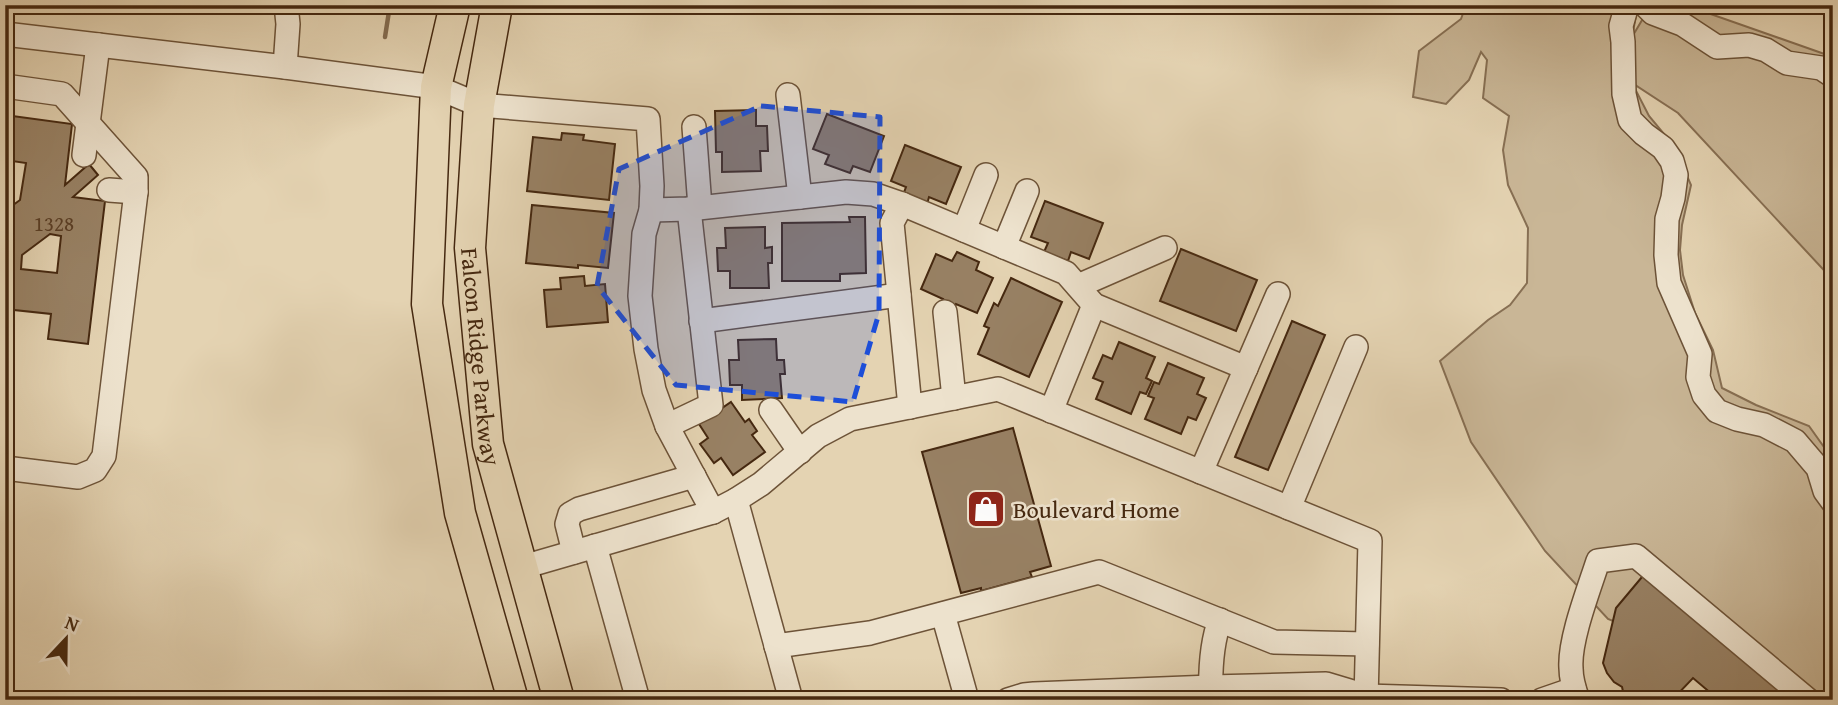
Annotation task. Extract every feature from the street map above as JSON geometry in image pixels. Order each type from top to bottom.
[{"type":"main road","name":"Falcon Ridge Parkway","points":[[455,5],[436,87],[427,304],[460,513],[513,700]]},
{"type":"main road","name":"Falcon Ridge Parkway","points":[[497,5],[480,104],[470,248],[472,274],[488,444],[559,700]]},
{"type":"street","points":[[1627,5],[1620,26],[1624,94],[1630,120],[1663,148],[1672,161],[1676,175],[1667,219],[1666,255],[1669,283],[1700,354],[1698,377],[1704,395],[1717,411],[1765,425],[1795,441],[1818,468],[1825,491],[1833,502]]},
{"type":"street","points":[[1645,5],[1653,13],[1682,24],[1717,47],[1749,45],[1766,50],[1787,63],[1821,68],[1833,76]]},
{"type":"street","points":[[285,67],[290,12]]},
{"type":"street","points":[[5,34],[436,87],[480,104],[648,119],[651,210],[643,234],[640,296],[646,349],[654,390],[667,426],[713,512]]},
{"type":"street","points":[[84,155],[98,45]]},
{"type":"street","points":[[5,86],[62,94],[136,177],[104,456],[95,470],[78,477],[5,468]]},
{"type":"street","points":[[789,95],[800,197]]},
{"type":"street","points":[[667,426],[711,405],[701,321],[694,127]]},
{"type":"street","points":[[964,230],[986,175]]},
{"type":"street","points":[[109,190],[136,192]]},
{"type":"street","points":[[1004,247],[1027,191]]},
{"type":"street","points":[[651,210],[846,192],[873,194],[1066,273],[1094,304],[1246,368]]},
{"type":"street","points":[[902,204],[892,223],[910,407]]},
{"type":"street","points":[[1077,286],[1166,248]]},
{"type":"street","points":[[1201,472],[1278,294]]},
{"type":"street","points":[[701,321],[899,295]]},
{"type":"street","points":[[1051,411],[1094,304]]},
{"type":"street","points":[[945,312],[954,398]]},
{"type":"street","points":[[1289,508],[1356,347]]},
{"type":"street","points":[[523,567],[713,512],[761,484],[818,436],[850,419],[998,390],[1370,541],[1366,698]]},
{"type":"street","points":[[771,410],[800,452]]},
{"type":"street","points":[[638,700],[585,549],[567,524],[570,514],[579,509],[694,476]]},
{"type":"street","points":[[736,500],[791,700]]},
{"type":"street","points":[[1542,700],[1576,694],[1570,665],[1576,634],[1598,561],[1636,556],[1808,700]]},
{"type":"street","points":[[776,646],[870,632],[1099,572],[1274,642],[1367,644]]},
{"type":"street","points":[[943,614],[967,700]]},
{"type":"street","points":[[1211,693],[1215,639],[1220,620]]},
{"type":"street","points":[[1008,700],[1024,695],[1329,692],[1366,698],[1501,700]]},
{"type":"highlighted area","points":[[761,106],[880,117],[879,313],[853,402],[676,385],[597,286],[619,169]]},
{"type":"shaded area","points":[[1466,5],[1638,5],[1632,37],[1651,5],[1685,5],[1833,57],[1833,280],[1678,113],[1632,83],[1649,116],[1674,146],[1691,185],[1682,225],[1680,250],[1683,275],[1695,313],[1713,350],[1722,388],[1809,426],[1833,463],[1833,700],[1779,700],[1721,665],[1608,619],[1545,551],[1471,442],[1440,361],[1510,305],[1527,283],[1528,228],[1508,185],[1503,150],[1509,116],[1483,98],[1487,60],[1481,52],[1469,80],[1446,104],[1413,97],[1419,51],[1461,19]]},
{"type":"building","points":[[756,110],[756,126],[767,126],[768,151],[760,151],[761,171],[722,172],[722,152],[716,152],[715,111]]},
{"type":"building","points":[[827,114],[884,136],[870,172],[853,166],[850,173],[825,164],[829,155],[813,149]]},
{"type":"building","points":[[5,115],[72,124],[65,185],[89,164],[98,175],[73,197],[105,201],[88,344],[48,339],[51,314],[5,309],[5,211],[20,200],[26,163],[5,160]],"holes":[[[50,234],[61,236],[57,273],[21,269],[22,255]]]},
{"type":"building","points":[[562,133],[584,135],[583,140],[615,144],[609,200],[527,191],[533,137],[561,140]]},
{"type":"building","points":[[905,145],[961,167],[946,204],[929,197],[927,204],[903,195],[906,187],[891,181]]},
{"type":"building","points":[[1045,201],[1103,223],[1089,259],[1071,252],[1068,261],[1044,252],[1048,243],[1031,237]]},
{"type":"building","points":[[532,205],[614,213],[608,268],[526,263]]},
{"type":"building","points":[[849,217],[865,217],[866,273],[840,274],[840,281],[782,281],[782,223],[850,222]]},
{"type":"building","points":[[765,227],[765,248],[772,247],[772,263],[768,263],[769,288],[730,288],[730,271],[718,271],[717,248],[726,248],[725,228]]},
{"type":"building","points":[[1181,249],[1257,280],[1236,331],[1160,301]]},
{"type":"building","points":[[957,252],[979,262],[976,270],[993,278],[977,313],[956,304],[954,309],[941,303],[943,299],[921,289],[936,254],[952,261]]},
{"type":"building","points":[[584,276],[585,286],[605,284],[608,322],[547,327],[544,290],[561,289],[560,278]]},
{"type":"building","points":[[1011,278],[1062,302],[1029,377],[978,354],[989,328],[984,326],[994,303],[998,306]]},
{"type":"building","points":[[1292,321],[1325,335],[1268,470],[1235,457]]},
{"type":"building","points":[[776,339],[777,360],[784,360],[785,374],[780,374],[782,398],[742,400],[742,385],[730,385],[729,360],[739,360],[738,340]]},
{"type":"building","points":[[1119,342],[1155,357],[1146,378],[1152,381],[1146,394],[1140,392],[1131,414],[1096,399],[1103,382],[1093,378],[1103,355],[1112,359]]},
{"type":"building","points":[[1168,363],[1204,378],[1197,394],[1206,398],[1196,420],[1188,417],[1181,434],[1145,419],[1154,398],[1148,396],[1154,382],[1159,384]]},
{"type":"building","points":[[731,402],[745,422],[749,419],[757,431],[752,435],[765,452],[733,475],[721,458],[714,463],[700,444],[708,438],[699,424]]},
{"type":"building","name":"Boulevard Home","points":[[1013,428],[1051,566],[1030,572],[1032,577],[981,591],[981,588],[961,593],[922,452]]},
{"type":"building","points":[[1647,571],[1797,700],[1719,700],[1693,678],[1672,700],[1625,700],[1622,687],[1614,682],[1603,663],[1616,608]]},
{"type":"waterway","points":[[385,37],[390,5]]},
{"type":"place","name":"Boulevard Home","points":[[986,509]]}]
